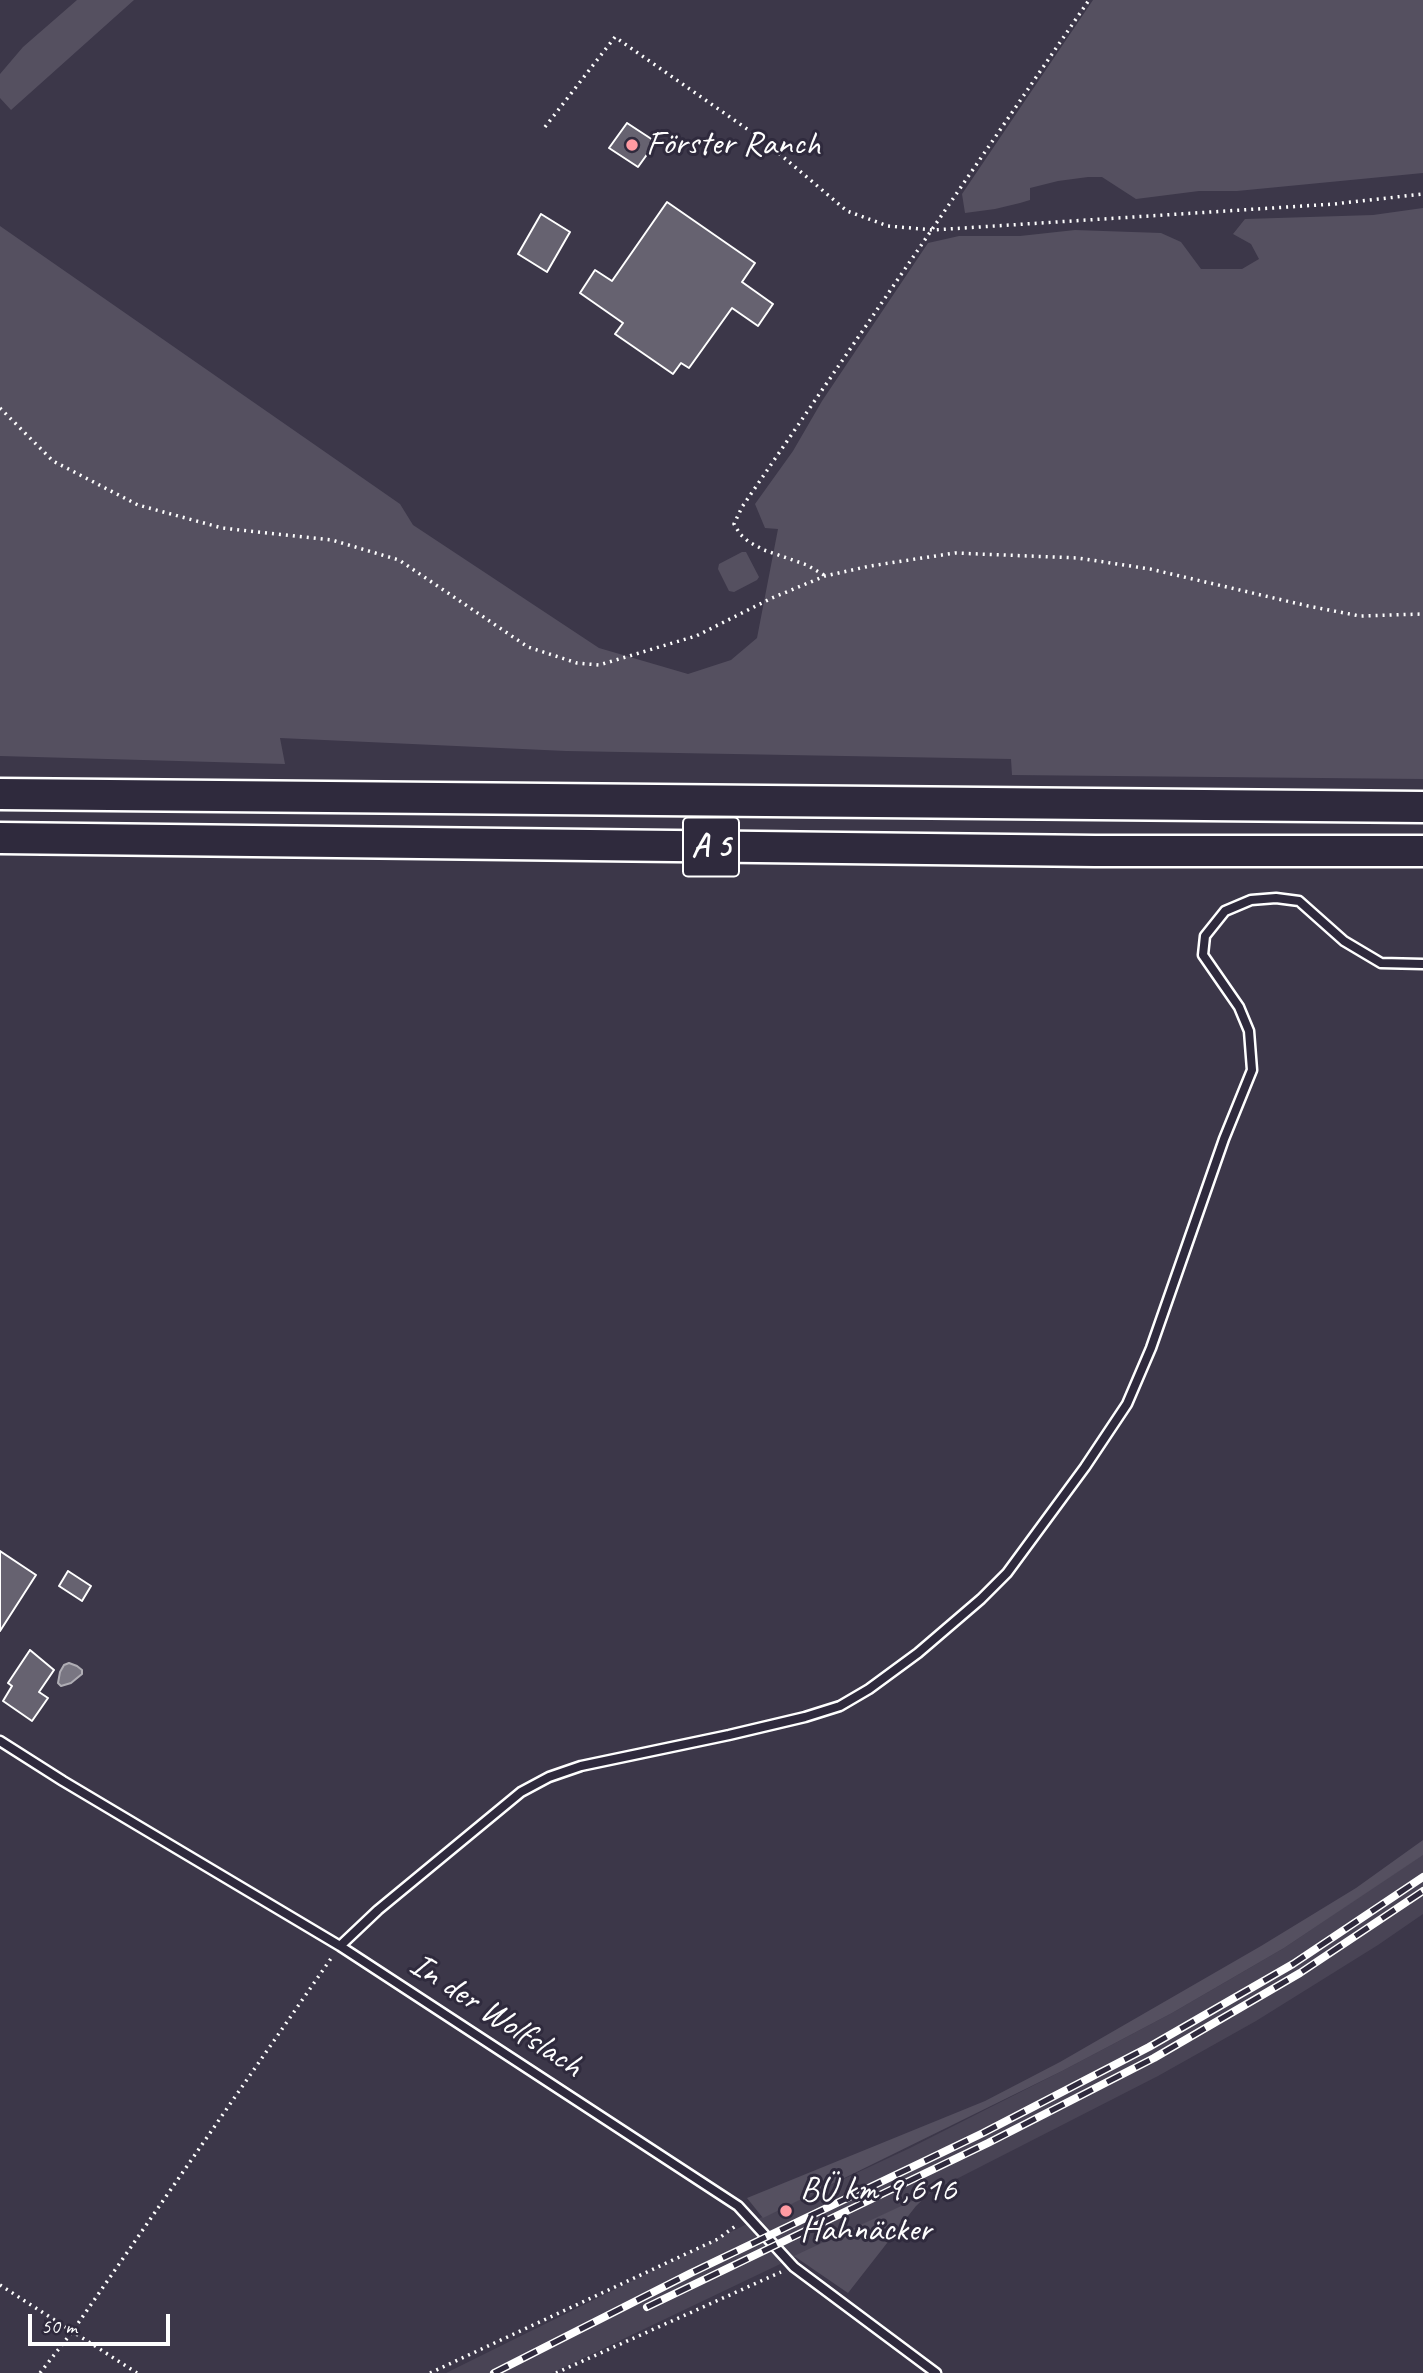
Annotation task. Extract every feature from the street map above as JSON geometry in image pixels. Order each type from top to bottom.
[{"type":"highway","name":"A 5","points":[[0,794],[1423,807]]},
{"type":"highway","name":"A 5","points":[[0,838],[1095,851],[1423,851]]},
{"type":"lane","points":[[340,1946],[378,1910],[521,1792],[549,1777],[581,1766],[729,1735],[840,1706],[869,1689],[981,1600],[1007,1573],[1128,1404],[1151,1349],[1224,1139],[1252,1070],[1249,1031],[1240,1007],[1203,955],[1205,936],[1225,911],[1251,900],[1276,898],[1299,901],[1344,941],[1381,962],[1423,964]]},
{"type":"lane","name":"In der Wolfslach","points":[[0,1741],[340,1946],[738,2206],[794,2267],[936,2373]]},
{"type":"path","points":[[825,576],[807,565],[764,550],[740,534],[734,524],[742,507],[1089,0]]},
{"type":"path","points":[[545,127],[615,37],[763,140],[847,211],[888,226],[933,230],[1334,204],[1423,194]]},
{"type":"path","points":[[0,408],[53,461],[138,505],[222,528],[332,540],[399,560],[528,647],[577,663],[599,665],[696,636],[772,598],[825,576],[956,553],[1078,558],[1150,569],[1360,616],[1423,614]]},
{"type":"path","points":[[40,2373],[72,2332],[340,1946]]},
{"type":"path","points":[[430,2373],[718,2239],[748,2217]]},
{"type":"path","points":[[556,2373],[794,2267]]},
{"type":"path","points":[[0,2285],[136,2373]]},
{"type":"shaded area","points":[[77,0],[134,0],[11,110],[0,98],[0,74],[23,47]]},
{"type":"shaded area","points":[[1093,0],[1423,0],[1423,173],[1237,191],[1199,191],[1136,199],[1102,177],[1088,177],[1030,188],[1030,200],[1020,203],[965,213],[962,194]]},
{"type":"shaded area","points":[[1423,208],[1423,779],[1012,775],[1011,759],[566,751],[280,738],[285,764],[0,756],[0,226],[400,504],[413,525],[599,648],[688,674],[731,660],[757,638],[778,529],[765,528],[755,504],[793,451],[822,401],[928,243],[959,236],[1020,236],[1075,230],[1161,233],[1181,242],[1201,269],[1242,269],[1259,259],[1251,244],[1233,234],[1245,219],[1373,215]]},
{"type":"shaded area","points":[[746,552],[759,577],[734,592],[729,591],[718,569],[719,564]]},
{"type":"shaded area","points":[[69,1663],[82,1670],[82,1674],[71,1683],[61,1686],[58,1683],[60,1672],[64,1665]]},
{"type":"shaded area","points":[[1423,1840],[1423,1855],[1284,1948],[1172,2013],[1062,2071],[763,2218],[747,2198],[985,2101],[1060,2062],[1356,1888]]},
{"type":"shaded area","points":[[1423,1854],[1423,1914],[1256,2021],[1158,2076],[931,2192],[552,2373],[446,2373],[745,2225],[910,2148],[1172,2013],[1284,1948]]},
{"type":"shaded area","points":[[931,2192],[916,2206],[848,2293],[794,2256]]},
{"type":"building","name":"Förster Ranch","points":[[627,123],[656,142],[638,167],[609,148]]},
{"type":"building","points":[[667,202],[755,263],[742,282],[773,304],[758,326],[732,308],[689,368],[681,363],[673,374],[615,334],[623,323],[580,293],[595,270],[612,281]]},
{"type":"building","points":[[541,214],[570,232],[547,272],[518,254]]},
{"type":"building","points":[[0,1551],[36,1575],[0,1631]]},
{"type":"building","points":[[68,1571],[91,1586],[82,1601],[59,1586]]},
{"type":"building","points":[[30,1650],[54,1670],[39,1692],[48,1698],[32,1721],[3,1701],[12,1686],[8,1683]]},
{"type":"railway","points":[[494,2373],[691,2273],[983,2133],[1149,2047],[1293,1964],[1423,1877]]},
{"type":"railway","points":[[647,2307],[988,2143],[1154,2058],[1300,1973],[1423,1891]]},
{"type":"place","name":"Förster Ranch","points":[[632,145]]},
{"type":"place","name":"BÜ km 9,616 Hahnäcker","points":[[786,2211]]}]
